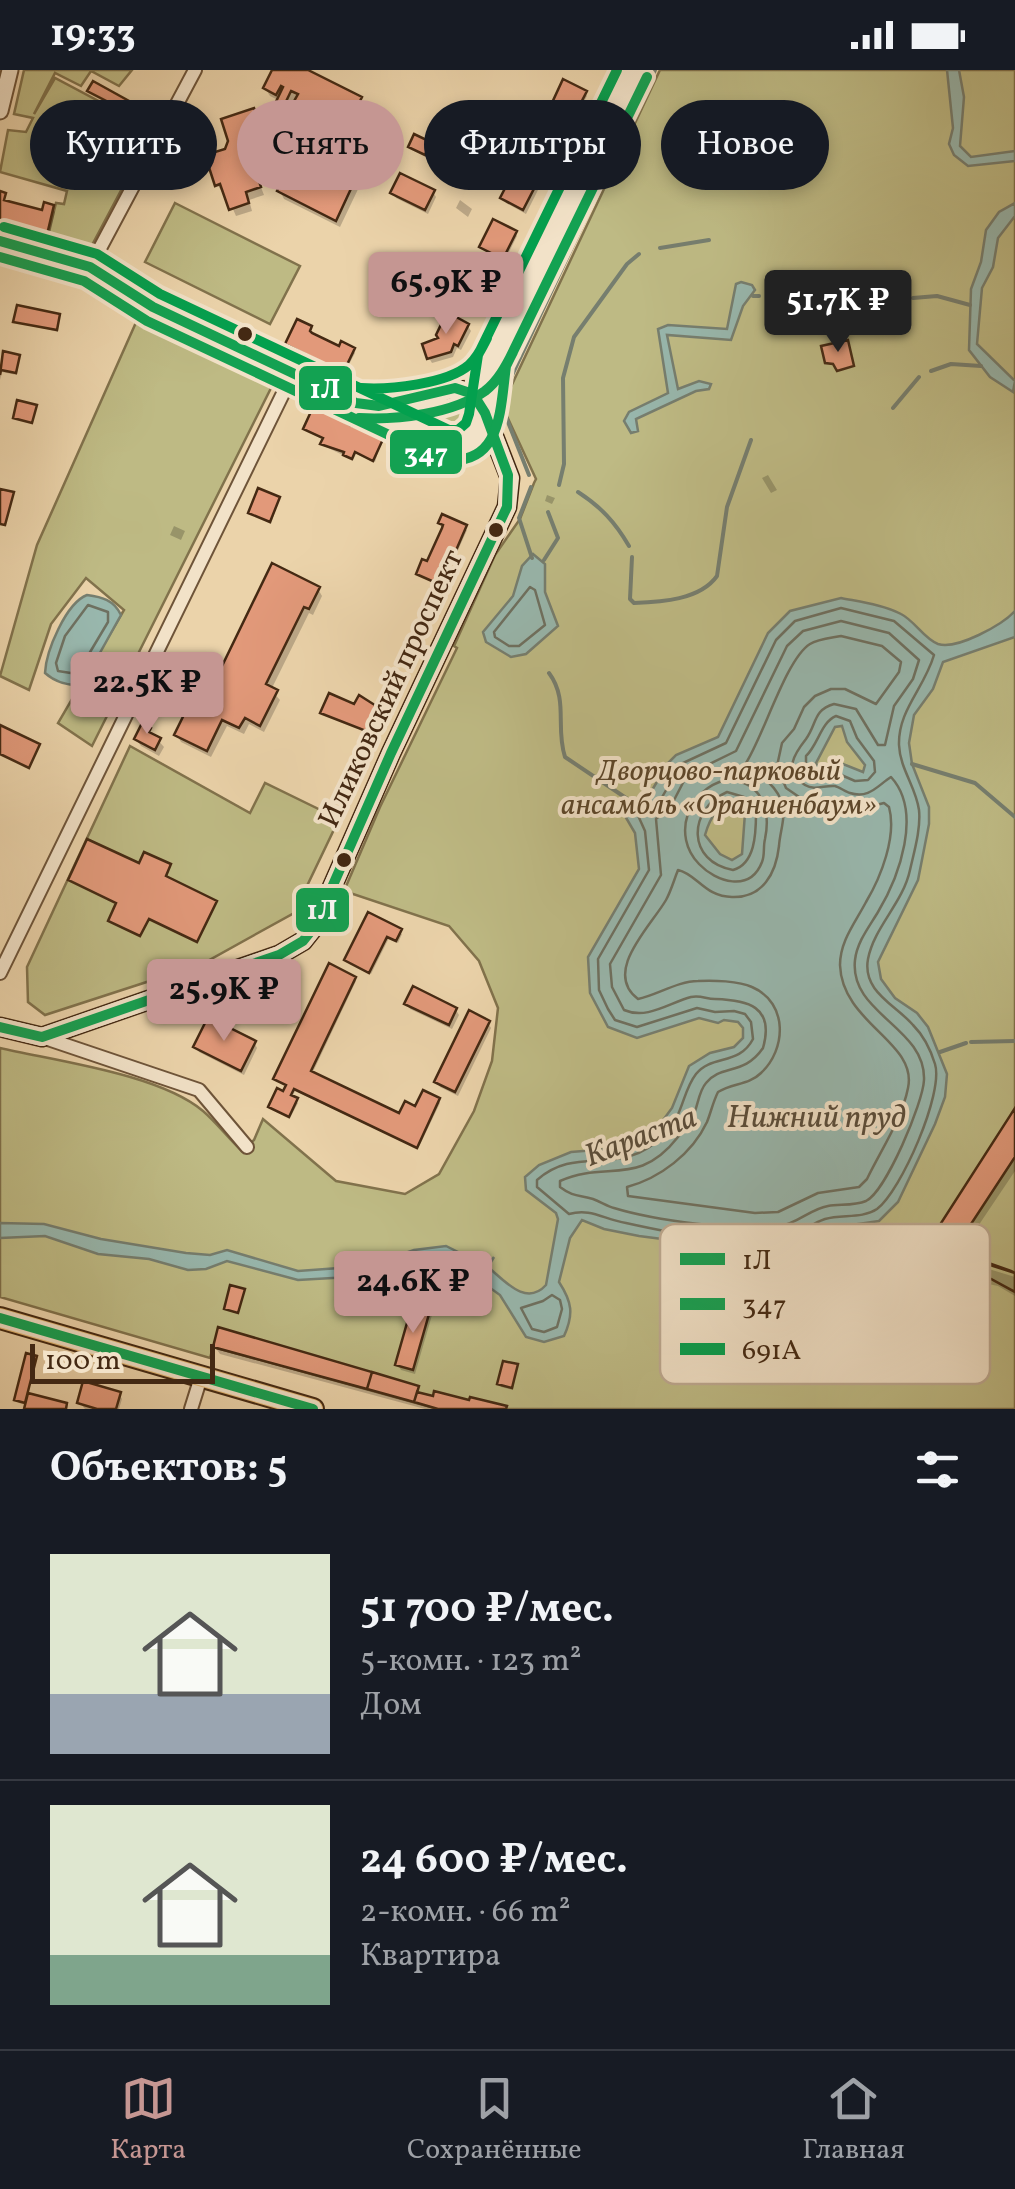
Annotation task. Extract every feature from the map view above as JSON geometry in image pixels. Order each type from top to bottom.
[{"type":"main road","points":[[356,403],[379,406],[441,392],[474,381],[492,362],[634,70]]},
{"type":"main road","points":[[0,241],[90,268],[153,307],[456,447],[474,440],[483,426],[492,362]]},
{"type":"main road","points":[[441,442],[427,422],[427,410],[441,392],[466,390],[477,397],[485,413]]},
{"type":"main road","name":"Иликовский проспект","points":[[42,1038],[280,955],[303,941],[315,926],[391,752],[507,507],[510,478],[485,413]]},
{"type":"main road","points":[[0,1028],[42,1038]]},
{"type":"main road","points":[[0,1318],[314,1409]]},
{"type":"street","points":[[0,110],[10,70]]},
{"type":"street","points":[[90,268],[195,70]]},
{"type":"street","points":[[0,973],[293,373]]},
{"type":"street","points":[[42,1038],[199,1090],[246,1147]]},
{"type":"street","points":[[191,1409],[202,1377]]},
{"type":"green space","points":[[24,70],[132,70],[119,86],[91,71],[81,86],[55,73],[41,100],[30,100],[30,117],[14,114]]},
{"type":"green space","name":"Дворцово-парковый ансамбль «Ораниенбаум»","points":[[660,70],[1015,70],[1015,1409],[438,1409],[213,1347],[210,1358],[0,1297],[0,1048],[106,1070],[161,1087],[203,1111],[242,1151],[254,1140],[263,1119],[336,1181],[405,1194],[439,1174],[474,1111],[492,1061],[498,1008],[479,961],[449,926],[344,891],[457,648],[454,646],[495,555],[520,519],[536,479],[505,412],[508,393],[604,190],[641,190],[641,110]]},
{"type":"green space","points":[[55,78],[96,100],[42,100]]},
{"type":"green space","points":[[30,124],[30,181],[0,172],[8,130],[26,132]]},
{"type":"green space","points":[[63,190],[121,190],[91,247],[84,244],[77,248],[47,239],[56,203],[64,204],[67,191]]},
{"type":"green space","points":[[175,203],[300,266],[270,324],[145,262]]},
{"type":"green space","points":[[138,318],[273,384],[92,746],[58,723],[124,610],[86,578],[51,624],[29,690],[0,676],[37,545]]},
{"type":"green space","points":[[455,397],[470,403],[476,418],[470,433],[455,439],[440,433],[434,418],[440,403]]},
{"type":"green space","points":[[130,746],[250,813],[265,783],[339,819],[294,913],[202,964],[45,1015],[28,1002],[27,967]]},
{"type":"water","points":[[947,70],[959,70],[964,97],[960,146],[971,157],[1015,151],[1015,161],[968,166],[954,155],[949,144],[953,128]]},
{"type":"water","points":[[1015,203],[1015,216],[998,238],[993,267],[982,288],[977,344],[1015,381],[1013,392],[990,377],[969,350],[971,289],[981,262],[986,230],[999,212]]},
{"type":"water","points":[[741,282],[755,290],[743,306],[731,340],[667,335],[678,389],[699,381],[711,384],[709,389],[696,391],[636,419],[638,431],[631,433],[624,421],[629,412],[668,393],[658,329],[668,325],[727,329],[736,284]]},
{"type":"water","points":[[533,554],[545,564],[545,592],[558,626],[526,654],[511,657],[486,642],[483,632],[513,596],[522,566]]},
{"type":"water","points":[[87,595],[107,600],[121,615],[82,685],[67,684],[45,673],[46,664],[65,617]]},
{"type":"water","name":"Нижний пруд","points":[[841,598],[901,614],[933,642],[946,645],[979,635],[1015,611],[1015,637],[943,662],[933,689],[914,715],[909,743],[912,764],[929,807],[929,824],[918,880],[878,962],[881,979],[895,998],[917,1013],[928,1027],[947,1074],[945,1097],[935,1124],[898,1202],[879,1221],[660,1224],[660,1239],[604,1229],[582,1220],[570,1238],[559,1282],[570,1308],[567,1328],[564,1336],[544,1342],[526,1337],[500,1295],[443,1261],[412,1259],[367,1276],[298,1280],[227,1261],[206,1269],[188,1270],[149,1259],[98,1254],[45,1236],[0,1238],[0,1223],[44,1224],[101,1239],[186,1253],[210,1255],[227,1250],[298,1271],[367,1266],[414,1250],[446,1246],[486,1266],[494,1257],[488,1267],[523,1293],[538,1291],[546,1285],[558,1219],[556,1213],[526,1190],[525,1177],[539,1165],[571,1152],[633,1147],[658,1127],[672,1108],[689,1066],[710,1053],[734,1047],[743,1038],[738,1022],[724,1020],[718,1023],[699,1018],[637,1038],[608,1027],[590,993],[588,957],[639,869],[635,833],[625,816],[629,800],[648,797],[676,755],[718,737],[768,633],[790,611]],"holes":[[[842,726],[847,742],[865,765],[863,772],[843,764],[815,765],[835,727]],[[733,802],[745,813],[742,854],[732,860],[720,854],[705,835],[711,819],[727,803]]]},
{"type":"building","points":[[272,70],[308,70],[362,97],[295,100],[298,94],[291,91],[287,100],[277,100],[281,86],[276,95],[263,88]]},
{"type":"building","points":[[563,79],[587,91],[582,100],[553,100]]},
{"type":"building","points":[[93,81],[127,100],[105,100],[87,91]]},
{"type":"building","points":[[237,114],[237,190],[252,190],[246,192],[249,203],[229,210],[220,184],[217,185],[217,151],[225,149],[228,141],[221,119]]},
{"type":"building","points":[[414,134],[424,139],[424,155],[408,147]]},
{"type":"building","points":[[404,175],[424,185],[424,190],[435,190],[425,210],[390,193],[404,190]]},
{"type":"building","points":[[277,190],[350,190],[336,221]]},
{"type":"building","points":[[504,190],[533,190],[523,210],[500,198]]},
{"type":"building","points":[[0,191],[6,193],[4,200],[42,210],[44,202],[54,205],[46,239],[0,228]]},
{"type":"building","points":[[493,219],[517,231],[503,259],[479,247]]},
{"type":"building","points":[[17,305],[60,314],[57,330],[13,322]]},
{"type":"building","points":[[447,312],[469,324],[451,352],[427,359],[422,344],[438,338]]},
{"type":"building","points":[[297,319],[312,326],[312,333],[339,346],[341,341],[355,348],[343,373],[285,344]]},
{"type":"building","points":[[848,340],[854,366],[837,371],[833,364],[825,363],[821,346]]},
{"type":"building","points":[[3,351],[20,355],[16,373],[1,370],[0,375]]},
{"type":"building","points":[[17,400],[37,405],[32,423],[13,418]]},
{"type":"building","points":[[314,405],[350,425],[384,437],[373,461],[355,452],[352,459],[343,455],[344,452],[320,444],[323,438],[303,429]]},
{"type":"building","points":[[258,488],[280,497],[270,522],[248,513]]},
{"type":"building","points":[[0,489],[14,492],[5,525],[0,524]]},
{"type":"building","points":[[442,514],[467,525],[441,585],[416,574],[422,559],[427,561],[442,528],[438,523]]},
{"type":"building","points":[[272,563],[320,587],[309,609],[304,607],[266,684],[278,690],[260,726],[245,718],[239,728],[222,720],[207,751],[174,735],[211,660],[222,666]]},
{"type":"building","points":[[329,693],[354,704],[359,695],[381,709],[366,731],[320,713]]},
{"type":"building","points":[[142,723],[161,738],[155,750],[134,739]]},
{"type":"building","points":[[0,725],[40,744],[29,768],[0,754]]},
{"type":"building","points":[[87,839],[139,863],[144,852],[171,864],[166,876],[217,901],[197,942],[149,919],[140,936],[108,921],[116,903],[68,880]]},
{"type":"building","points":[[368,912],[402,929],[396,941],[387,937],[369,973],[344,960]]},
{"type":"building","points":[[329,963],[356,977],[311,1071],[399,1113],[405,1101],[415,1106],[423,1090],[440,1098],[417,1148],[294,1089],[291,1095],[298,1098],[289,1117],[268,1107],[277,1088],[283,1091],[286,1085],[273,1079]]},
{"type":"building","points":[[413,986],[457,1008],[449,1025],[404,1004]]},
{"type":"building","points":[[469,1010],[490,1021],[455,1092],[434,1082]]},
{"type":"building","points":[[208,1017],[256,1041],[241,1071],[193,1047]]},
{"type":"building","points":[[1015,1108],[1015,1157],[971,1224],[940,1224]]},
{"type":"building","points":[[990,1264],[1015,1273],[1015,1292],[991,1279]]},
{"type":"building","points":[[990,1265],[1015,1273],[1015,1292],[991,1279]]},
{"type":"building","points":[[230,1285],[245,1289],[238,1313],[224,1309]]},
{"type":"building","points":[[413,1302],[431,1307],[413,1370],[395,1365]]},
{"type":"building","points":[[218,1327],[372,1372],[367,1389],[213,1347]]},
{"type":"building","points":[[26,1353],[37,1356],[25,1403],[14,1400]]},
{"type":"building","points":[[503,1361],[518,1364],[512,1388],[497,1384]]},
{"type":"building","points":[[372,1372],[419,1386],[414,1402],[367,1389]]},
{"type":"building","points":[[83,1381],[121,1392],[116,1409],[77,1403]]},
{"type":"building","points":[[434,1391],[507,1406],[438,1409],[414,1402],[417,1392],[433,1396]]},
{"type":"building","points":[[28,1393],[67,1403],[66,1409],[24,1409]]},
{"type":"waterway","points":[[529,475],[502,407],[506,388],[655,70]]},
{"type":"waterway","points":[[660,248],[709,240]]},
{"type":"waterway","points":[[559,485],[564,464],[563,378],[574,337],[627,264],[639,254]]},
{"type":"waterway","points":[[772,295],[807,308],[821,289],[844,297],[895,277],[894,293]]},
{"type":"waterway","points":[[753,296],[759,296]]},
{"type":"waterway","points":[[913,298],[937,296],[970,305]]},
{"type":"waterway","points":[[931,371],[951,364],[981,366]]},
{"type":"waterway","points":[[893,408],[919,377]]},
{"type":"waterway","points":[[632,557],[630,599],[634,603],[679,598],[710,584],[717,576],[727,507],[751,440]]},
{"type":"waterway","points":[[531,487],[519,518],[532,558]]},
{"type":"waterway","points":[[578,492],[607,516],[629,546]]},
{"type":"waterway","points":[[544,560],[558,538],[548,512]]},
{"type":"waterway","points":[[549,673],[559,693],[565,757],[629,800]]},
{"type":"waterway","points":[[912,764],[975,783],[1015,817]]},
{"type":"waterway","points":[[971,1042],[1015,1041]]},
{"type":"waterway","points":[[940,1052],[966,1043]]},
{"type":"transit line","name":"691А","points":[[4,227],[97,254],[160,294],[449,430],[458,430],[469,414],[478,355],[617,70]]},
{"type":"transit line","name":"347","points":[[0,257],[84,281],[147,321],[440,459],[460,460],[476,455],[494,433],[506,366],[647,77]]},
{"type":"transit line","name":"1Л","points":[[0,241],[90,267],[153,307],[356,403],[379,406],[455,388],[473,394],[485,413],[508,475],[507,507],[315,926],[303,941],[279,955],[42,1037],[0,1027]]},
{"type":"transit line","name":"691А","points":[[361,388],[402,387],[447,377],[472,362],[487,338]]},
{"type":"transit line","name":"347","points":[[359,418],[408,416],[472,399],[490,387],[513,352]]},
{"type":"transit line","name":"1Л","points":[[0,1318],[313,1409]]},
{"type":"water label","name":"Караста","points":[[641,1138]]}]
